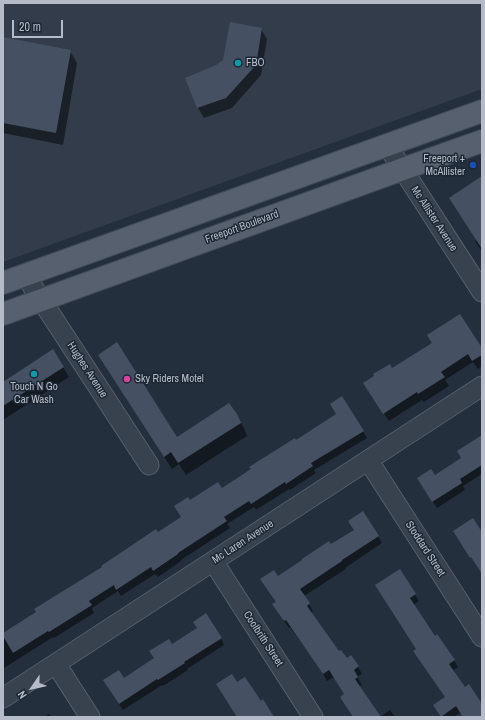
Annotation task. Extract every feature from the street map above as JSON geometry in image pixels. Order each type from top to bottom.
[{"type":"main road","points":[[3,283],[482,111]]},
{"type":"main road","name":"Freeport Boulevard","points":[[3,314],[482,141]]},
{"type":"street","name":"Mc Allister Avenue","points":[[387,145],[482,292]]},
{"type":"street","name":"Hughes Avenue","points":[[25,275],[150,464]]},
{"type":"street","name":"Mc Laren Avenue","points":[[3,698],[482,386]]},
{"type":"street","name":"Stoddard Street","points":[[368,460],[482,637]]},
{"type":"street","name":"Coolbrith Street","points":[[213,562],[313,717]]},
{"type":"street","points":[[56,664],[90,717]]},
{"type":"shaded area","points":[[3,3],[482,3],[482,89],[3,262]]},
{"type":"building","name":"FBO","points":[[230,22],[262,28],[256,65],[226,98],[197,108],[185,78],[216,65],[223,60]]},
{"type":"building","points":[[3,37],[71,50],[56,133],[3,123]]},
{"type":"building","points":[[482,176],[482,249],[449,198]]},
{"type":"building","points":[[460,314],[482,348],[482,355],[472,361],[468,354],[441,372],[445,377],[418,394],[417,392],[383,414],[363,383],[374,376],[373,374],[390,364],[392,368],[432,343],[427,335]]},
{"type":"building","name":"Sky Riders Motel","points":[[117,342],[177,437],[229,403],[237,414],[241,423],[178,463],[171,452],[164,457],[98,355]]},
{"type":"building","name":"Touch N Go Car Wash","points":[[53,349],[64,367],[3,406],[3,382]]},
{"type":"building","points":[[342,396],[364,431],[311,463],[313,466],[286,484],[285,482],[251,504],[249,501],[224,517],[227,521],[153,571],[151,567],[116,590],[114,585],[89,601],[92,605],[13,653],[3,636],[3,633],[36,612],[34,609],[102,567],[101,566],[156,529],[158,532],[181,517],[174,506],[188,497],[190,500],[218,482],[222,488],[251,469],[249,467],[295,438],[296,440],[336,414],[330,404]]},
{"type":"building","points":[[482,435],[482,465],[460,479],[462,483],[432,502],[417,478],[431,469],[435,475],[461,458],[457,451]]},
{"type":"building","points":[[363,511],[379,536],[300,589],[310,603],[307,606],[339,651],[341,650],[347,658],[351,655],[359,666],[354,670],[358,677],[355,679],[381,717],[353,717],[340,697],[344,694],[329,670],[323,674],[286,620],[284,621],[272,604],[276,602],[260,579],[274,570],[278,576],[329,541],[331,544],[354,530],[348,521]]},
{"type":"building","points":[[473,518],[482,532],[482,574],[453,531]]},
{"type":"building","points":[[400,569],[416,594],[410,598],[435,636],[437,634],[455,660],[449,664],[465,687],[469,684],[482,704],[482,717],[463,717],[456,706],[441,717],[433,705],[445,697],[413,651],[416,649],[375,585]]},
{"type":"building","points":[[206,613],[222,638],[119,704],[103,680],[119,670],[124,678],[154,658],[149,651],[169,639],[172,644],[197,628],[193,622]]},
{"type":"building","points":[[232,674],[237,682],[245,677],[261,701],[263,699],[274,717],[237,717],[216,684]]},
{"type":"place","name":"FBO","points":[[238,63]]},
{"type":"place","name":"Freeport + McAllister","points":[[473,165]]},
{"type":"place","name":"Touch N Go Car Wash","points":[[34,374]]},
{"type":"place","name":"Sky Riders Motel","points":[[127,379]]}]
